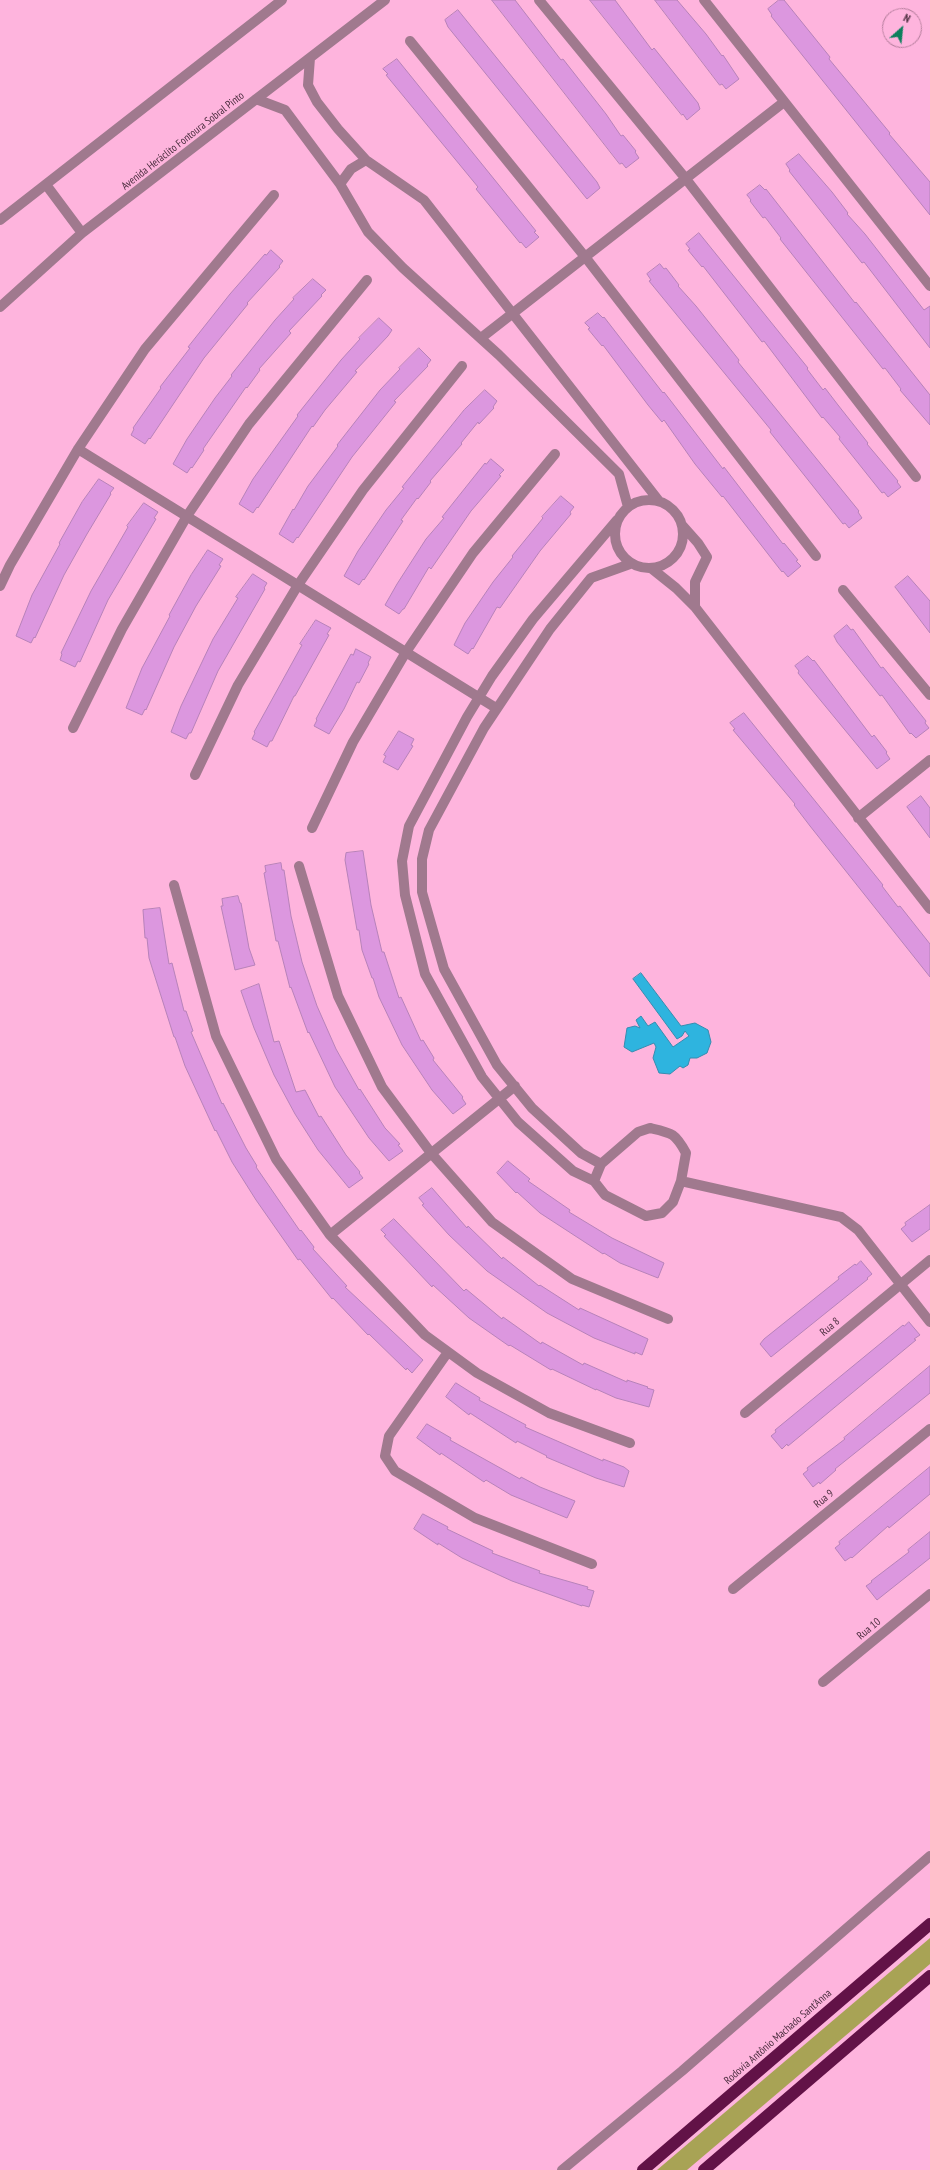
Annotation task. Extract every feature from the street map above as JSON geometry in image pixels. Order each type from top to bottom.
[{"type":"highway","name":"Rodovia Antônio Machado Sant'Anna","points":[[642,2170],[930,1924]]},
{"type":"highway","points":[[704,2170],[930,1976]]},
{"type":"street","points":[[0,220],[46,186],[282,0]]},
{"type":"street","name":"Avenida Heráclito Fontoura Sobral Pinto","points":[[0,307],[82,233],[385,0]]},
{"type":"street","points":[[539,0],[686,179],[916,477]]},
{"type":"street","points":[[704,0],[930,286]]},
{"type":"street","points":[[410,42],[586,258],[816,556]]},
{"type":"street","points":[[310,58],[308,85],[317,102],[338,129],[366,160],[424,200],[660,501],[674,510],[682,525],[698,543],[707,557],[695,582],[695,607]]},
{"type":"street","points":[[256,100],[285,110],[340,184],[368,232],[403,268],[481,338],[619,474],[628,507]]},
{"type":"street","points":[[481,338],[514,315],[784,102]]},
{"type":"street","points":[[340,184],[351,169],[366,160]]},
{"type":"street","points":[[46,186],[82,233]]},
{"type":"street","points":[[0,586],[10,565],[78,449],[145,349],[274,195]]},
{"type":"street","points":[[73,728],[122,629],[186,516],[249,424],[367,280]]},
{"type":"street","points":[[195,775],[238,686],[298,585],[363,490],[462,366]]},
{"type":"street","points":[[78,449],[496,708]]},
{"type":"street","points":[[312,828],[353,742],[406,652],[473,553],[554,454]]},
{"type":"street","points":[[594,1181],[601,1164],[638,1132],[650,1128],[667,1132],[678,1138],[686,1153],[681,1180],[672,1202],[662,1213],[646,1216],[605,1195],[594,1181],[573,1171],[518,1122],[482,1077],[425,974],[405,895],[402,861],[409,826],[466,717],[533,619],[628,507],[643,500],[660,501]]},
{"type":"street","points":[[617,520],[614,536],[619,552],[630,564],[646,569],[662,566],[676,556],[683,541],[682,525]]},
{"type":"street","points":[[601,1164],[581,1153],[532,1108],[497,1065],[444,969],[422,892],[422,859],[429,830],[496,708],[550,629],[591,578],[630,564]]},
{"type":"street","points":[[651,568],[676,588],[695,607],[930,909]]},
{"type":"street","points":[[843,590],[930,695]]},
{"type":"street","points":[[858,818],[930,760]]},
{"type":"street","points":[[299,866],[338,996],[382,1087],[431,1153],[492,1222],[572,1279],[668,1319]]},
{"type":"street","points":[[174,885],[216,1036],[276,1159],[330,1235],[426,1335],[477,1373],[549,1413],[630,1443]]},
{"type":"street","points":[[330,1235],[515,1086]]},
{"type":"street","points":[[681,1180],[841,1217],[858,1230],[930,1322]]},
{"type":"street","name":"Rua 8","points":[[745,1413],[930,1260]]},
{"type":"street","points":[[448,1352],[389,1436],[385,1456],[395,1471],[475,1518],[592,1564]]},
{"type":"street","name":"Rua 9","points":[[733,1589],[930,1429]]},
{"type":"street","name":"Rua 10","points":[[823,1682],[930,1594]]},
{"type":"street","points":[[562,2170],[682,2071],[930,1856]]},
{"type":"shaded area","points":[[930,1938],[930,1964],[687,2170],[657,2170]]},
{"type":"water","points":[[641,973],[681,1026],[695,1023],[708,1030],[711,1042],[707,1053],[697,1058],[690,1058],[688,1065],[683,1068],[680,1066],[670,1074],[659,1073],[653,1058],[656,1047],[654,1043],[632,1052],[624,1047],[627,1028],[635,1026],[640,1028],[636,1020],[641,1016],[648,1026],[655,1022],[673,1047],[689,1036],[685,1031],[682,1036],[677,1039],[633,979]]},
{"type":"building","points":[[492,0],[515,0],[561,60],[563,59],[606,114],[621,136],[623,135],[636,151],[635,152],[639,158],[626,168],[622,163],[620,164]]},
{"type":"building","points":[[590,0],[615,0],[652,50],[654,48],[698,103],[700,109],[687,120]]},
{"type":"building","points":[[655,0],[677,0],[706,34],[722,56],[723,55],[739,79],[726,89],[722,84],[720,85]]},
{"type":"building","points":[[779,0],[784,0],[830,57],[829,59],[890,133],[889,134],[930,182],[930,215],[771,16],[772,15],[768,9]]},
{"type":"building","points":[[458,10],[597,182],[600,188],[587,199],[448,27],[445,20]]},
{"type":"building","points":[[397,59],[536,231],[534,232],[539,237],[526,248],[521,242],[520,243],[476,189],[478,187],[386,75],[388,74],[383,69]]},
{"type":"building","points":[[799,154],[832,192],[848,213],[847,214],[865,234],[924,310],[930,306],[930,348],[864,262],[862,263],[789,171],[790,170],[786,164]]},
{"type":"building","points":[[760,185],[765,190],[766,189],[855,303],[856,302],[930,395],[930,425],[900,390],[901,389],[885,368],[883,369],[780,239],[781,238],[765,217],[763,218],[750,201],[751,200],[747,195]]},
{"type":"building","points":[[699,233],[808,368],[807,369],[823,390],[825,388],[868,443],[867,444],[898,481],[897,482],[901,487],[888,497],[884,492],[882,493],[839,439],[840,437],[823,417],[822,418],[764,341],[762,342],[703,266],[702,267],[688,250],[690,249],[686,244]]},
{"type":"building","points":[[271,250],[283,261],[279,266],[280,267],[247,303],[248,304],[204,358],[150,439],[149,438],[145,444],[131,435],[134,429],[133,428],[161,388],[160,387],[190,348],[188,347],[230,294],[265,254],[266,255]]},
{"type":"building","points":[[660,264],[664,269],[666,268],[679,285],[678,286],[739,360],[738,362],[859,511],[858,512],[862,518],[849,528],[845,523],[843,524],[770,432],[771,430],[649,281],[651,280],[647,274]]},
{"type":"building","points":[[313,279],[326,290],[289,331],[291,333],[259,369],[260,370],[247,388],[246,387],[203,449],[204,450],[192,468],[191,467],[187,473],[173,464],[187,439],[232,376],[231,375],[275,320],[294,299],[293,298]]},
{"type":"building","points":[[598,313],[603,318],[604,317],[723,469],[724,467],[783,544],[784,543],[798,560],[796,561],[801,566],[788,577],[783,571],[782,572],[723,496],[722,497],[695,464],[664,420],[662,422],[603,345],[602,346],[588,329],[590,328],[585,323]]},
{"type":"building","points":[[379,318],[392,330],[388,336],[355,371],[357,372],[325,410],[313,427],[312,426],[258,508],[257,507],[253,513],[239,504],[253,479],[298,416],[297,415],[341,360],[360,339],[359,338]]},
{"type":"building","points":[[419,348],[431,360],[427,365],[428,366],[394,401],[396,402],[352,457],[298,538],[297,537],[293,543],[279,534],[293,509],[294,510],[308,486],[338,446],[337,445],[380,390]]},
{"type":"building","points":[[485,390],[497,401],[493,407],[494,408],[479,424],[478,422],[461,443],[462,444],[430,481],[431,482],[418,499],[417,498],[401,520],[403,521],[364,580],[363,579],[359,585],[344,576],[358,551],[386,510],[404,488],[402,487],[464,410]]},
{"type":"building","points":[[491,459],[504,470],[499,475],[501,476],[471,511],[431,569],[429,567],[404,609],[399,614],[385,605],[426,539],[444,518],[442,517],[485,463],[486,464]]},
{"type":"building","points":[[99,479],[114,488],[64,575],[35,638],[34,637],[31,643],[16,636],[32,595],[60,544],[59,543],[82,502]]},
{"type":"building","points":[[561,496],[574,507],[570,512],[571,514],[540,551],[500,608],[497,607],[473,649],[472,648],[468,654],[454,645],[465,623],[493,582],[543,518],[542,517]]},
{"type":"building","points":[[144,503],[158,512],[154,518],[156,519],[108,600],[80,662],[78,661],[75,667],[60,660],[61,653],[91,591],[128,527],[127,526]]},
{"type":"building","points":[[208,550],[223,559],[219,565],[221,566],[196,606],[174,647],[146,710],[145,709],[142,715],[126,708],[142,668],[170,616],[169,615],[191,575]]},
{"type":"building","points":[[253,574],[267,583],[264,588],[265,589],[218,671],[191,733],[189,733],[186,739],[171,732],[181,706],[213,639],[238,598],[236,597]]},
{"type":"building","points":[[908,576],[930,601],[930,633],[895,587]]},
{"type":"building","points":[[316,620],[331,628],[327,634],[329,635],[294,696],[272,741],[270,741],[267,747],[252,739],[255,733],[254,732],[302,645],[300,644]]},
{"type":"building","points":[[847,625],[851,630],[853,629],[881,668],[883,667],[926,721],[925,723],[929,728],[916,738],[911,733],[910,734],[882,695],[880,696],[837,642],[834,636]]},
{"type":"building","points":[[356,649],[371,657],[368,663],[369,664],[359,683],[357,682],[344,709],[329,734],[314,726],[317,720],[316,719],[351,654],[353,655]]},
{"type":"building","points":[[808,656],[813,661],[814,660],[872,737],[874,735],[887,752],[886,753],[890,759],[877,769],[798,673],[799,671],[795,666]]},
{"type":"building","points":[[744,713],[883,885],[882,886],[898,907],[900,906],[930,944],[930,977],[810,826],[794,805],[795,804],[733,730],[735,729],[730,723]]},
{"type":"building","points":[[399,731],[414,739],[411,745],[413,746],[398,770],[383,762],[386,756],[384,755]]},
{"type":"building","points":[[921,796],[930,808],[930,838],[907,807]]},
{"type":"building","points":[[363,851],[371,905],[382,952],[384,952],[399,998],[401,997],[421,1041],[423,1040],[434,1058],[433,1060],[463,1097],[462,1098],[466,1104],[453,1114],[432,1090],[402,1045],[379,997],[362,950],[359,930],[357,930],[345,860],[346,853]]},
{"type":"building","points":[[281,863],[282,870],[284,870],[291,916],[302,962],[317,1006],[336,1049],[359,1090],[360,1089],[385,1128],[400,1144],[398,1145],[403,1151],[389,1161],[369,1138],[335,1087],[309,1032],[308,1033],[291,987],[290,988],[278,941],[276,941],[264,873],[266,872],[265,866]]},
{"type":"building","points":[[238,896],[241,903],[249,948],[255,965],[235,970],[221,906],[223,906],[222,899]]},
{"type":"building","points":[[160,908],[169,964],[172,963],[184,1011],[186,1011],[193,1031],[191,1032],[222,1104],[223,1103],[257,1166],[256,1167],[300,1231],[301,1230],[314,1247],[313,1249],[347,1286],[345,1287],[423,1360],[412,1373],[407,1368],[406,1370],[369,1334],[368,1335],[333,1298],[332,1299],[300,1259],[298,1260],[256,1200],[232,1162],[216,1130],[215,1131],[185,1066],[174,1037],[149,958],[147,938],[145,938],[143,910]]},
{"type":"building","points":[[259,984],[274,1042],[279,1041],[296,1092],[305,1090],[319,1117],[321,1116],[363,1178],[349,1188],[318,1150],[295,1114],[274,1075],[254,1028],[241,991]]},
{"type":"building","points":[[508,1161],[530,1179],[528,1181],[570,1210],[569,1212],[612,1238],[664,1263],[658,1278],[620,1263],[604,1253],[603,1254],[540,1213],[517,1192],[516,1193],[497,1173]]},
{"type":"building","points":[[432,1188],[467,1228],[468,1226],[502,1259],[503,1257],[539,1286],[540,1285],[579,1310],[580,1308],[648,1339],[642,1355],[635,1352],[635,1354],[594,1338],[547,1313],[487,1271],[449,1235],[422,1205],[424,1204],[419,1198]]},
{"type":"building","points":[[930,1205],[930,1229],[912,1242],[901,1229],[906,1225],[905,1223]]},
{"type":"building","points":[[394,1219],[464,1291],[466,1289],[502,1319],[503,1317],[541,1344],[542,1342],[583,1365],[584,1363],[627,1382],[627,1380],[654,1390],[649,1407],[616,1398],[552,1369],[551,1370],[510,1345],[509,1346],[469,1318],[433,1285],[432,1287],[384,1236],[386,1235],[381,1230]]},
{"type":"building","points":[[861,1261],[872,1274],[867,1278],[868,1279],[771,1357],[760,1344],[764,1339],[839,1279],[838,1277]]},
{"type":"building","points":[[909,1322],[920,1335],[914,1339],[916,1340],[788,1446],[787,1444],[782,1449],[771,1436],[776,1432],[775,1430],[903,1325],[904,1326]]},
{"type":"building","points":[[930,1366],[930,1393],[835,1469],[836,1470],[820,1484],[819,1482],[813,1487],[803,1474],[808,1470],[807,1468],[845,1439],[844,1438]]},
{"type":"building","points":[[456,1383],[480,1398],[479,1400],[526,1425],[525,1427],[603,1461],[603,1459],[624,1467],[629,1471],[624,1487],[596,1478],[546,1457],[547,1456],[517,1441],[516,1443],[470,1413],[469,1415],[446,1397]]},
{"type":"building","points":[[427,1424],[451,1438],[450,1440],[520,1479],[521,1477],[540,1487],[575,1501],[567,1518],[511,1495],[486,1480],[484,1482],[441,1453],[440,1455],[417,1438]]},
{"type":"building","points":[[930,1467],[930,1494],[889,1528],[888,1526],[852,1558],[851,1557],[845,1561],[835,1548],[840,1544],[839,1542]]},
{"type":"building","points":[[423,1514],[448,1527],[447,1529],[493,1551],[492,1553],[540,1571],[539,1573],[588,1587],[587,1589],[594,1591],[589,1607],[582,1606],[512,1581],[462,1558],[438,1543],[438,1545],[414,1529]]},
{"type":"building","points":[[930,1532],[930,1558],[877,1600],[866,1586],[909,1552],[908,1550]]}]
